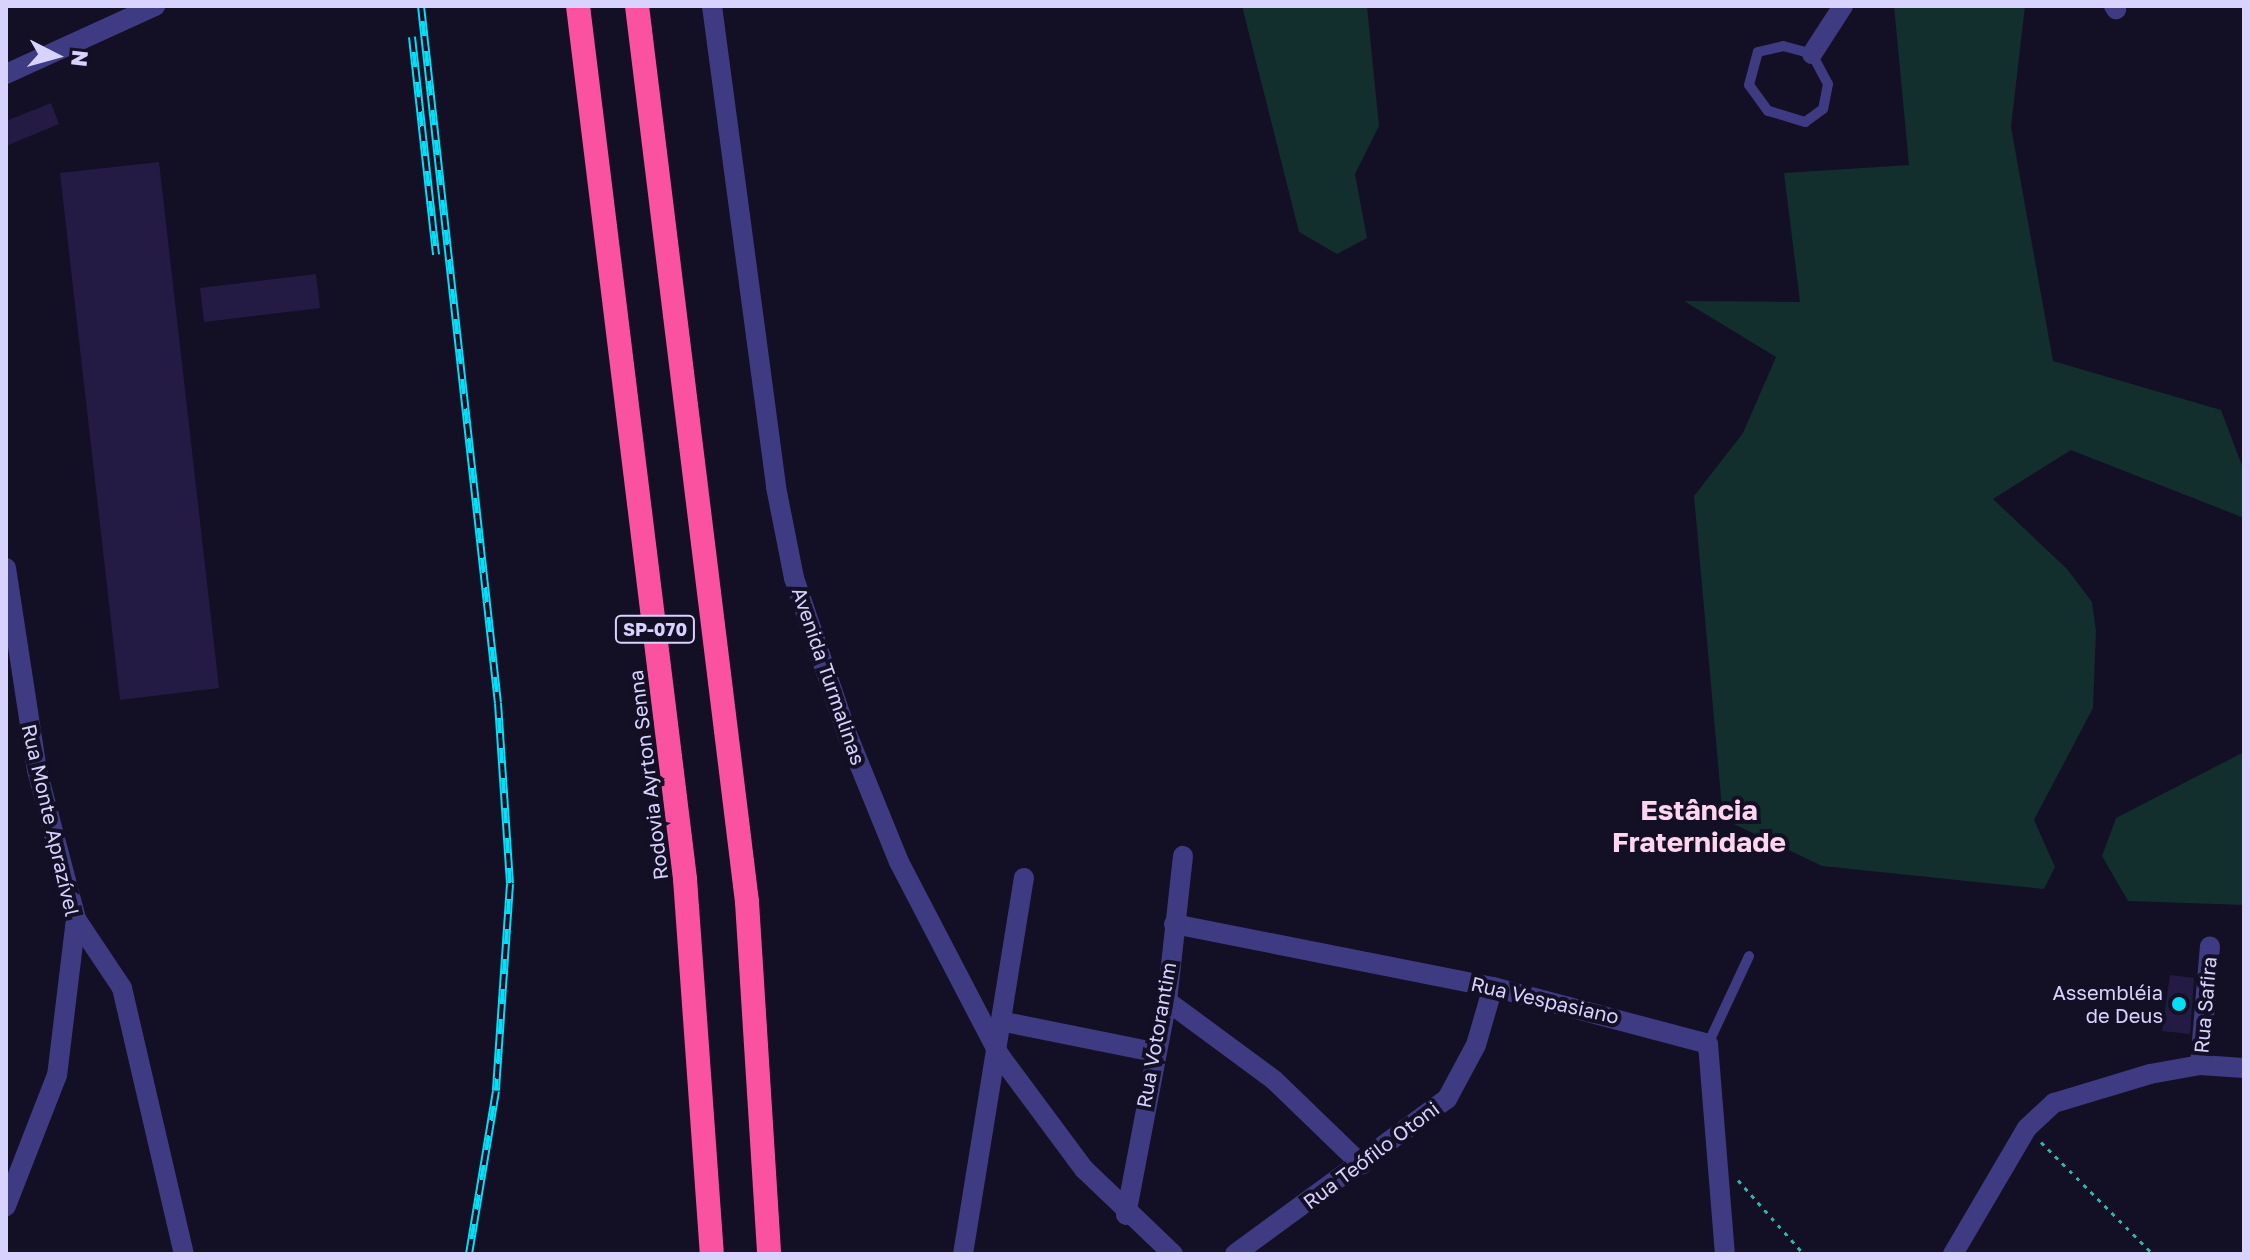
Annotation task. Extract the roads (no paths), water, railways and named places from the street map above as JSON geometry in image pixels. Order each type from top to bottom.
[{"type":"highway","name":"Rodovia Ayrton Senna","points":[[578,6],[685,879],[712,1254]]},
{"type":"highway","name":"SP-070","points":[[637,6],[747,902],[769,1254]]},
{"type":"street","points":[[6,74],[155,6]]},
{"type":"street","name":"Avenida Turmalinas","points":[[712,6],[769,444],[794,578],[899,862],[1000,1056],[1126,1215],[1173,1254]]},
{"type":"street","points":[[1812,54],[1843,6]]},
{"type":"street","name":"Rua Monte Aprazível","points":[[6,568],[37,770],[76,919],[57,1075],[6,1206]]},
{"type":"street","name":"Rua Votorantim","points":[[1126,1215],[1154,1052],[1167,1001],[1183,856]]},
{"type":"street","points":[[963,1254],[1000,1056],[1024,878]]},
{"type":"street","points":[[76,919],[122,988],[184,1254]]},
{"type":"street","name":"Rua Vespasiano","points":[[1174,924],[1493,987],[1708,1044]]},
{"type":"street","name":"Rua Safira","points":[[2200,1065],[2210,946]]},
{"type":"street","name":"Rua Teófilo Otoni","points":[[1235,1254],[1362,1165],[1447,1099],[1476,1045],[1493,987]]},
{"type":"street","points":[[1167,1001],[1274,1080],[1362,1165]]},
{"type":"street","points":[[1005,1022],[1154,1052]]},
{"type":"street","points":[[1708,1044],[1725,1254]]},
{"type":"street","points":[[1953,1254],[2027,1128],[2081,1089],[2200,1065],[2244,1068]]},
{"type":"lane","points":[[1783,46],[1812,54],[1828,84],[1823,109],[1805,122],[1768,111],[1749,85],[1758,52],[1783,46]]},
{"type":"lane","points":[[1708,1044],[1749,956]]},
{"type":"railway","points":[[421,6],[498,703],[510,884],[496,1091],[469,1254]]},
{"type":"railway","points":[[412,37],[436,255]]},
{"type":"place","name":"Assembléia de Deus","points":[[2179,1004]]},
{"type":"district","name":"Estância Fraternidade","points":[[1699,826]]}]
